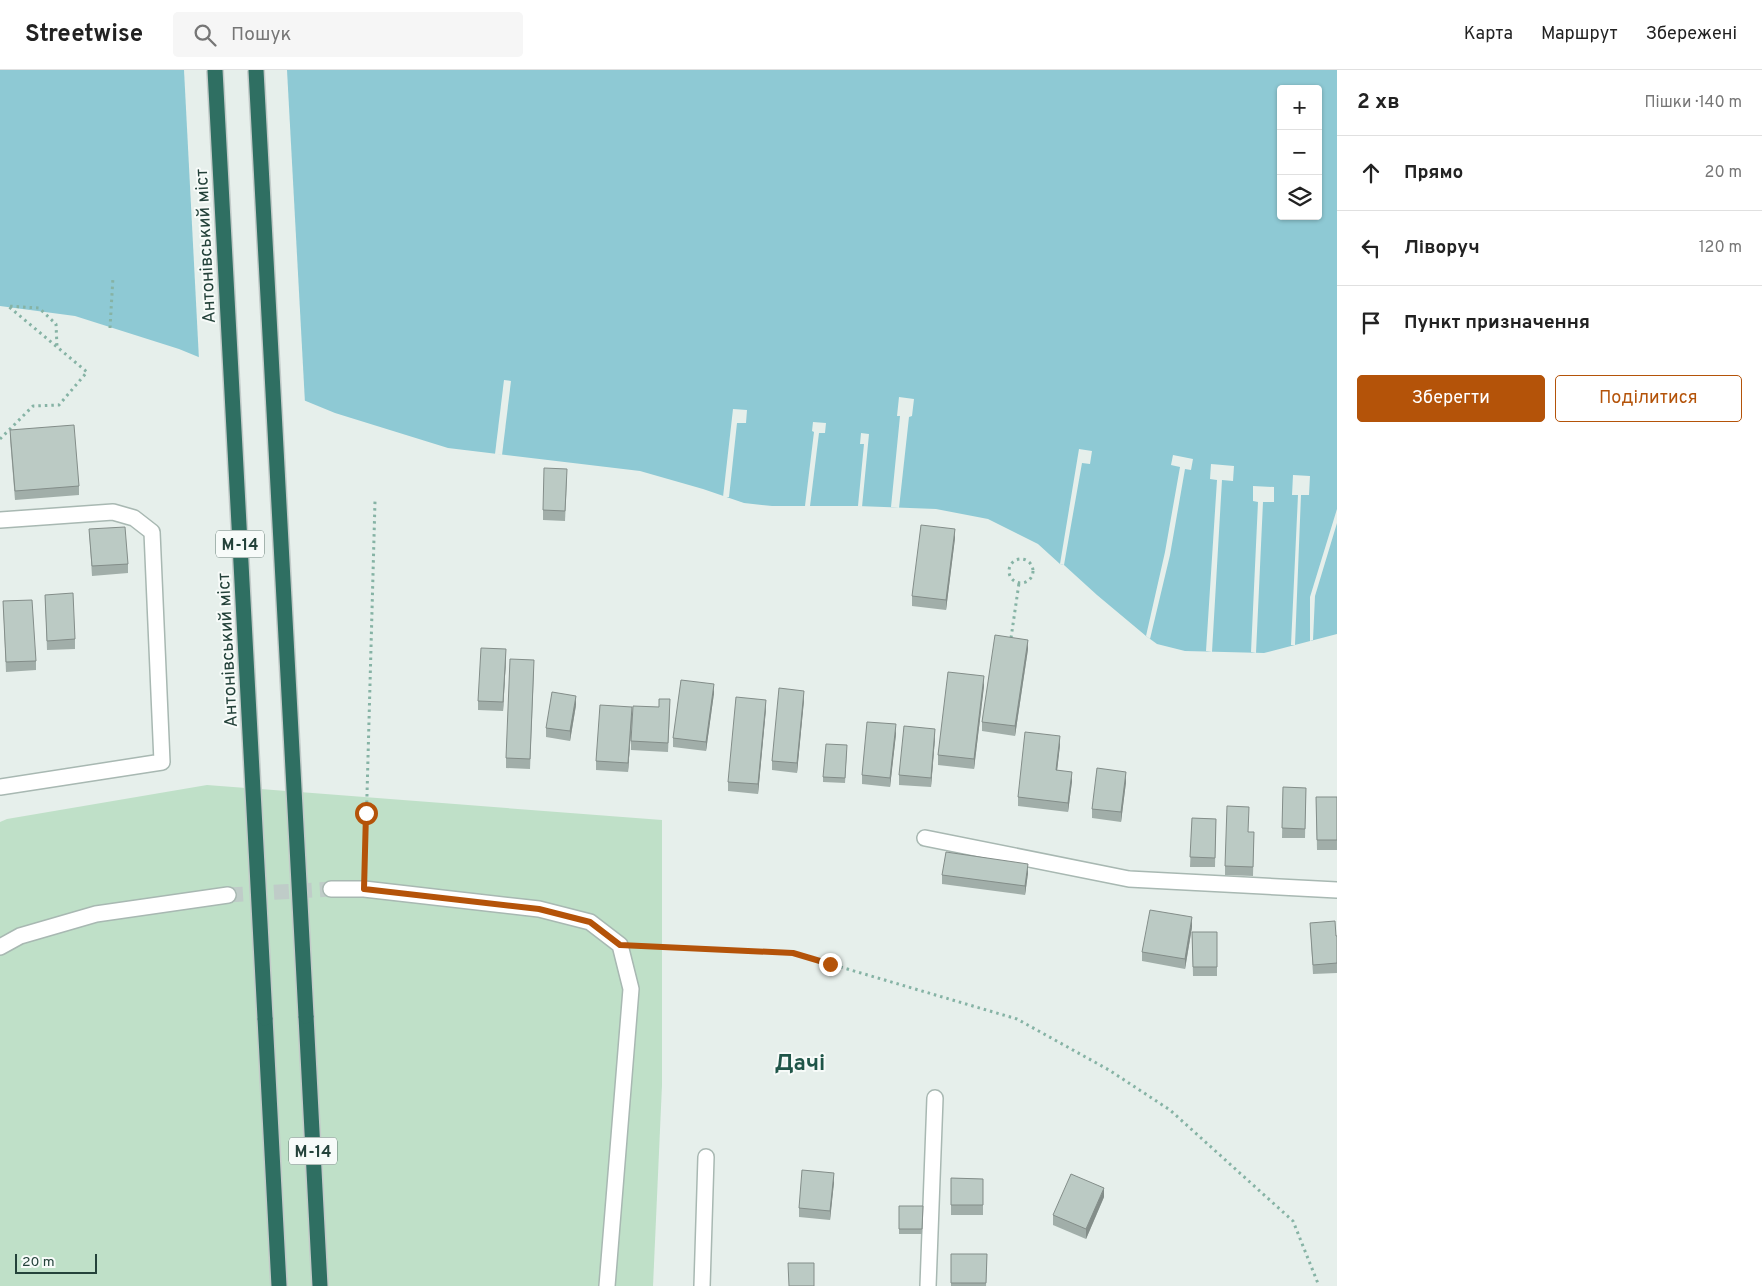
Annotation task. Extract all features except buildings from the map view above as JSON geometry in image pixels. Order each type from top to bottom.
[{"type":"highway","name":"Антонівський міст","points":[[215,70],[279,1286]]},
{"type":"highway","name":"М-14","points":[[256,70],[320,1286]]},
{"type":"street","points":[[0,520],[113,512],[134,518],[152,532],[162,762],[0,787]]},
{"type":"street","points":[[925,838],[1129,878],[1337,890]]},
{"type":"street","points":[[330,889],[364,889],[539,909],[590,922],[620,945],[630,989],[607,1286]]},
{"type":"street","points":[[0,947],[20,936],[96,914],[228,895]]},
{"type":"street","points":[[928,1286],[935,1098]]},
{"type":"street","points":[[702,1286],[706,1157]]},
{"type":"path","points":[[110,328],[113,277]]},
{"type":"path","points":[[0,439],[33,406],[59,405],[87,372],[57,347],[29,323],[8,306],[39,308],[56,324],[57,347]]},
{"type":"path","points":[[364,889],[375,501]]},
{"type":"path","points":[[1016,559],[1024,559],[1031,563],[1033,571],[1027,582],[1019,583],[1012,579],[1009,568],[1016,559]]},
{"type":"path","points":[[1011,638],[1019,583]]},
{"type":"path","points":[[620,945],[793,953],[1017,1019],[1109,1070],[1170,1110],[1293,1221],[1319,1286]]},
{"type":"green space","points":[[207,785],[662,820],[662,1085],[653,1286],[0,1286],[0,822],[7,819]]},
{"type":"water","points":[[0,70],[1337,70],[1337,634],[1264,653],[1185,651],[1157,644],[1038,544],[988,519],[936,509],[858,506],[772,506],[744,503],[640,471],[448,448],[335,413],[179,349],[75,316],[0,306]]},
{"type":"pier","points":[[184,70],[287,70],[305,403],[199,360]]},
{"type":"pier","points":[[504,380],[511,381],[502,455],[495,454]]},
{"type":"pier","points":[[899,397],[914,399],[912,416],[909,417],[899,508],[891,507],[900,416],[897,416]]},
{"type":"pier","points":[[733,409],[747,410],[746,423],[737,423],[729,497],[723,497]]},
{"type":"pier","points":[[813,422],[826,423],[825,433],[819,433],[810,506],[805,506],[814,432],[812,431]]},
{"type":"pier","points":[[861,433],[869,434],[862,507],[858,506],[864,444],[860,444]]},
{"type":"pier","points":[[1079,449],[1092,451],[1090,464],[1082,463],[1064,565],[1060,564]]},
{"type":"pier","points":[[1173,455],[1193,459],[1191,470],[1185,469],[1170,555],[1150,639],[1146,636],[1165,552],[1180,467],[1171,465]]},
{"type":"pier","points":[[1211,464],[1234,466],[1233,481],[1222,480],[1212,652],[1206,651],[1217,480],[1210,479]]},
{"type":"pier","points":[[1293,475],[1310,476],[1309,495],[1301,495],[1295,645],[1291,645],[1298,495],[1292,495]]},
{"type":"pier","points":[[1253,486],[1274,487],[1274,502],[1263,502],[1256,653],[1251,652],[1258,502],[1253,501]]},
{"type":"pier","points":[[1337,509],[1337,523],[1315,596],[1313,640],[1310,641],[1310,597]]},
{"type":"tunnel","points":[[228,895],[331,889]]},
{"type":"district","name":"Дачі","points":[[800,1062]]},
{"type":"route","points":[[366,813],[364,889],[539,909],[590,922],[620,945],[793,953],[830,964]]}]
